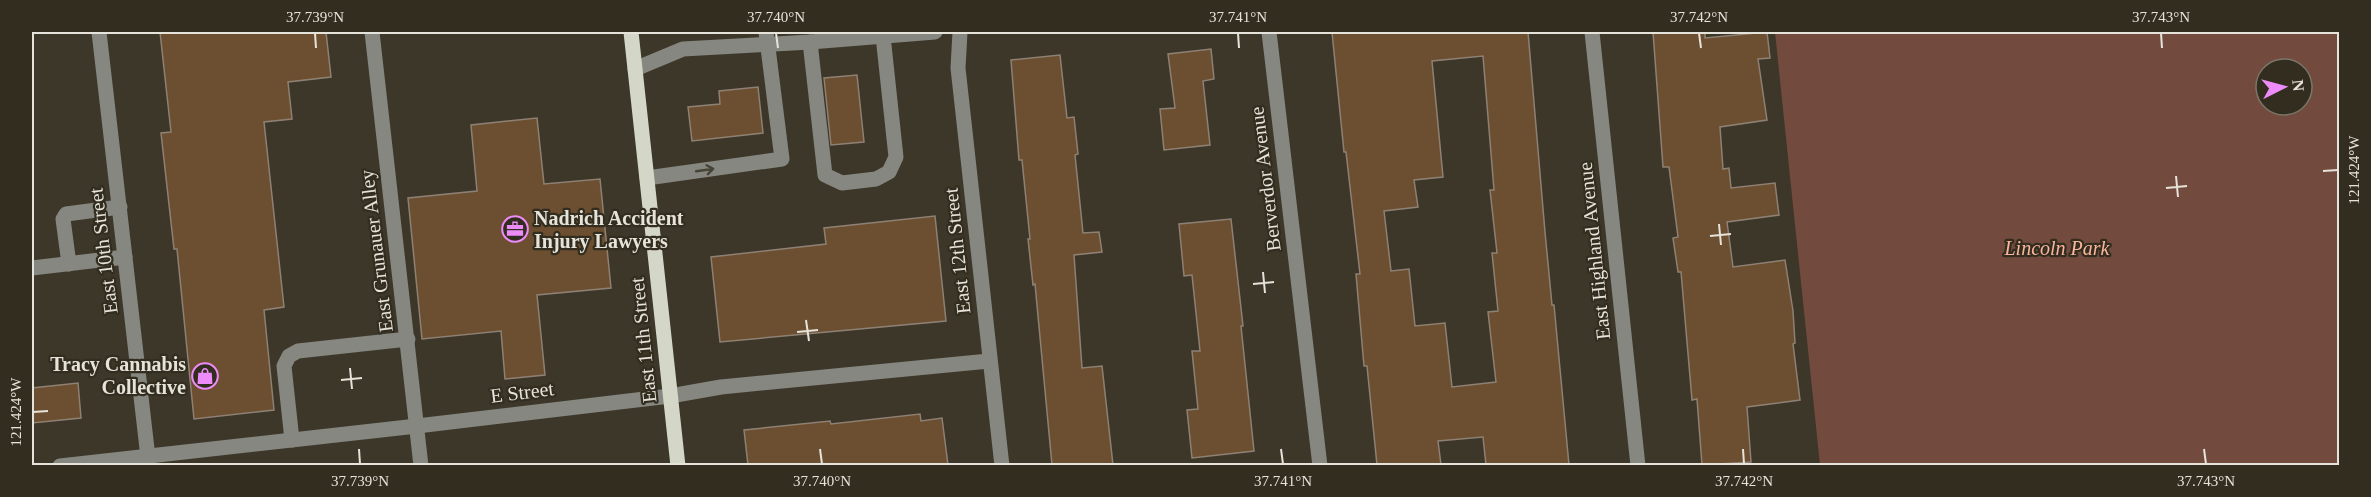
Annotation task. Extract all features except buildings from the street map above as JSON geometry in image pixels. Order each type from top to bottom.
[{"type":"main road","name":"East 11th Street","points":[[631,32],[678,465]]},
{"type":"street","name":"East 10th Street","points":[[99,32],[148,461]]},
{"type":"street","name":"East Grunauer Alley","points":[[372,32],[421,465]]},
{"type":"street","points":[[635,69],[683,49],[767,38],[810,42],[935,32]]},
{"type":"street","name":"East 12th Street","points":[[960,32],[958,68],[1002,465]]},
{"type":"street","name":"Berverdor Avenue","points":[[1269,32],[1320,465]]},
{"type":"street","name":"East Highland Avenue","points":[[1592,32],[1638,465]]},
{"type":"street","points":[[810,42],[825,175],[842,183],[876,179],[889,172],[896,157],[883,36]]},
{"type":"street","points":[[647,178],[782,159],[767,38]]},
{"type":"street","points":[[69,264],[63,219],[66,214],[120,207]]},
{"type":"street","points":[[32,268],[125,257]]},
{"type":"street","points":[[292,440],[284,366],[289,356],[298,351],[408,339]]},
{"type":"street","name":"E Street","points":[[60,465],[148,461],[292,440],[670,396],[721,387],[989,361]]},
{"type":"green space","name":"Lincoln Park","points":[[1775,32],[2339,32],[2339,465],[1820,465]]},
{"type":"place","name":"Nadrich Accident Injury Lawyers","points":[[515,229]]},
{"type":"place","name":"Tracy Cannabis Collective","points":[[205,376]]}]
